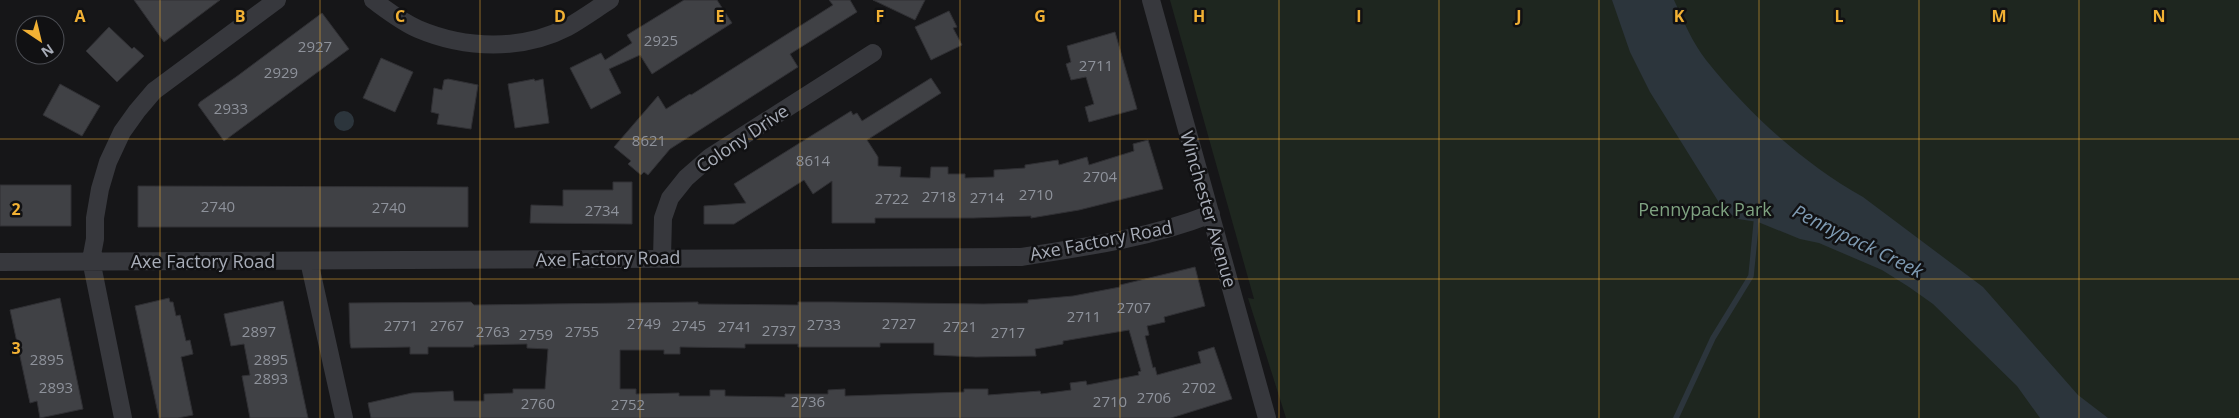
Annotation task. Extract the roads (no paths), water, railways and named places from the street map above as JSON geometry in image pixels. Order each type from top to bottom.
[{"type":"street","points":[[123,418],[91,260],[95,239],[95,218],[108,162],[122,132],[154,91],[277,0]]},
{"type":"street","points":[[373,0],[417,29],[465,43],[490,44],[520,43],[546,36],[567,27],[610,0]]},
{"type":"street","name":"Winchester Avenue","points":[[1151,0],[1267,418]]},
{"type":"street","name":"Colony Drive","points":[[662,258],[663,218],[670,198],[686,178],[710,157],[873,53]]},
{"type":"street","name":"Axe Factory Road","points":[[0,262],[91,260],[309,262],[662,258],[1021,257],[1128,238],[1189,222],[1211,214]]},
{"type":"street","points":[[309,262],[344,418]]},
{"type":"water","name":"Pennypack Creek","points":[[1612,0],[1674,0],[1696,46],[1706,60],[1759,118],[1819,169],[1863,197],[1983,287],[2078,395],[2108,418],[2040,418],[2017,386],[1933,304],[1909,287],[1882,270],[1819,243],[1800,239],[1758,222],[1738,219],[1723,209],[1650,92],[1630,52]]},
{"type":"water","points":[[340,111],[348,111],[354,117],[354,125],[348,131],[340,131],[334,125],[334,117]]},
{"type":"waterway","points":[[1676,418],[1713,338],[1751,276],[1757,215]]},
{"type":"park label","name":"Pennypack Park","points":[[1705,209]]}]
